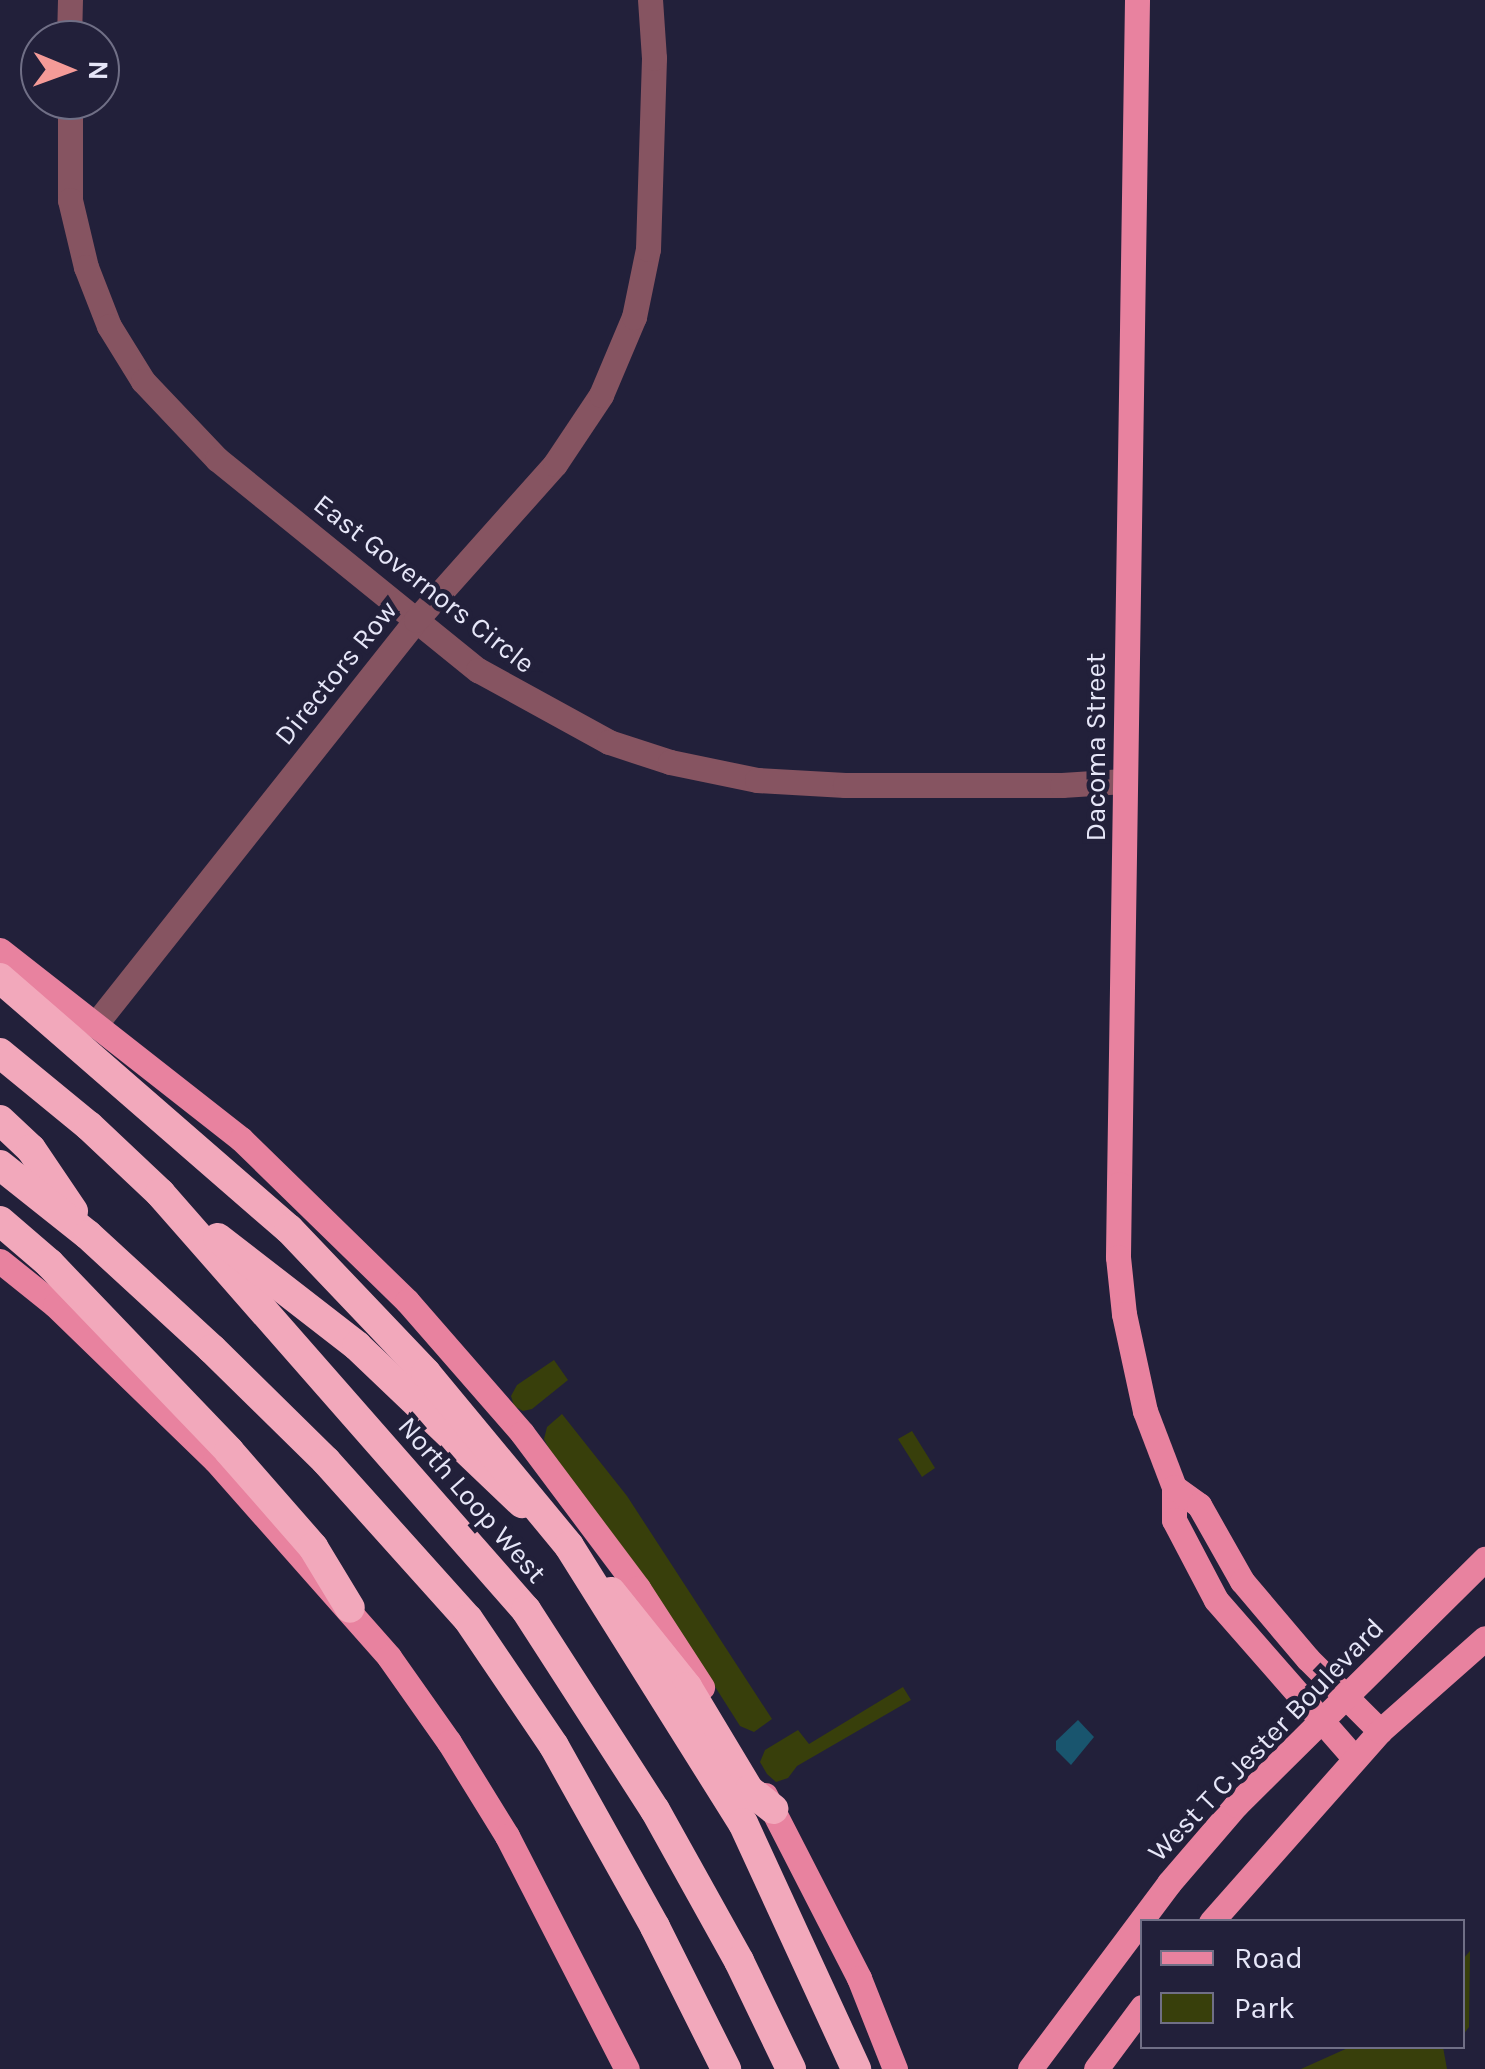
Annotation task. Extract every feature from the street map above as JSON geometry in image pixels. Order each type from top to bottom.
[{"type":"highway","points":[[0,978],[289,1228],[426,1373],[569,1546],[744,1823],[856,2069]]},
{"type":"highway","name":"North Loop West","points":[[0,1054],[89,1126],[160,1193],[526,1610],[655,1810],[739,1961],[791,2069]]},
{"type":"highway","points":[[0,1120],[31,1149],[88,1235]]},
{"type":"highway","points":[[0,1165],[88,1235],[326,1462],[468,1618],[554,1746],[655,1928],[726,2069]]},
{"type":"highway","points":[[160,1193],[357,1346],[587,1563],[687,1687],[749,1790],[773,1808]]},
{"type":"highway","points":[[0,1221],[76,1290],[229,1450],[312,1547],[350,1608]]},
{"type":"main road","name":"Dacoma Street","points":[[1138,0],[1118,1257],[1133,1365],[1145,1411],[1174,1487],[1174,1520],[1216,1600],[1354,1759]]},
{"type":"main road","points":[[0,950],[270,1166],[394,1287],[490,1393],[638,1588],[773,1808],[859,1978],[895,2069]]},
{"type":"main road","points":[[0,1261],[55,1305],[215,1460],[350,1608],[423,1703],[507,1836],[627,2069]]},
{"type":"main road","name":"Dacoma Street","points":[[1174,1487],[1199,1505],[1242,1581],[1380,1731]]},
{"type":"main road","name":"West T C Jester Boulevard","points":[[1155,1919],[1236,1805],[1481,1563]]},
{"type":"main road","points":[[1214,1919],[1380,1731],[1482,1641]]},
{"type":"main road","name":"West T C Jester Boulevard","points":[[1030,2069],[1133,1950]]},
{"type":"main road","points":[[1096,2069],[1140,2010]]},
{"type":"street","name":"Directors Row","points":[[94,1026],[416,620],[555,464],[601,396],[634,317],[648,250],[654,58],[650,0]]},
{"type":"street","name":"East Governors Circle","points":[[70,120],[70,200],[86,267],[110,326],[143,382],[217,459],[416,620],[522,698],[609,742],[670,762],[757,780],[845,786],[1062,786],[1124,781]]},
{"type":"green space","points":[[554,1360],[568,1380],[532,1409],[523,1411],[514,1406],[511,1396],[517,1385]]},
{"type":"green space","points":[[562,1414],[627,1496],[772,1719],[754,1732],[740,1726],[660,1600],[548,1447],[544,1439],[547,1427]]},
{"type":"green space","points":[[912,1431],[935,1468],[922,1477],[898,1439]]},
{"type":"green space","points":[[903,1687],[911,1700],[797,1766],[788,1778],[776,1782],[760,1762],[765,1750],[798,1730],[809,1744]]},
{"type":"green space","points":[[1470,1951],[1469,2027],[1465,2032],[1465,1957]]},
{"type":"green space","points":[[1346,2049],[1443,2049],[1447,2069],[1301,2069]]},
{"type":"water","points":[[1078,1720],[1094,1737],[1071,1765],[1056,1750],[1056,1741]]}]
